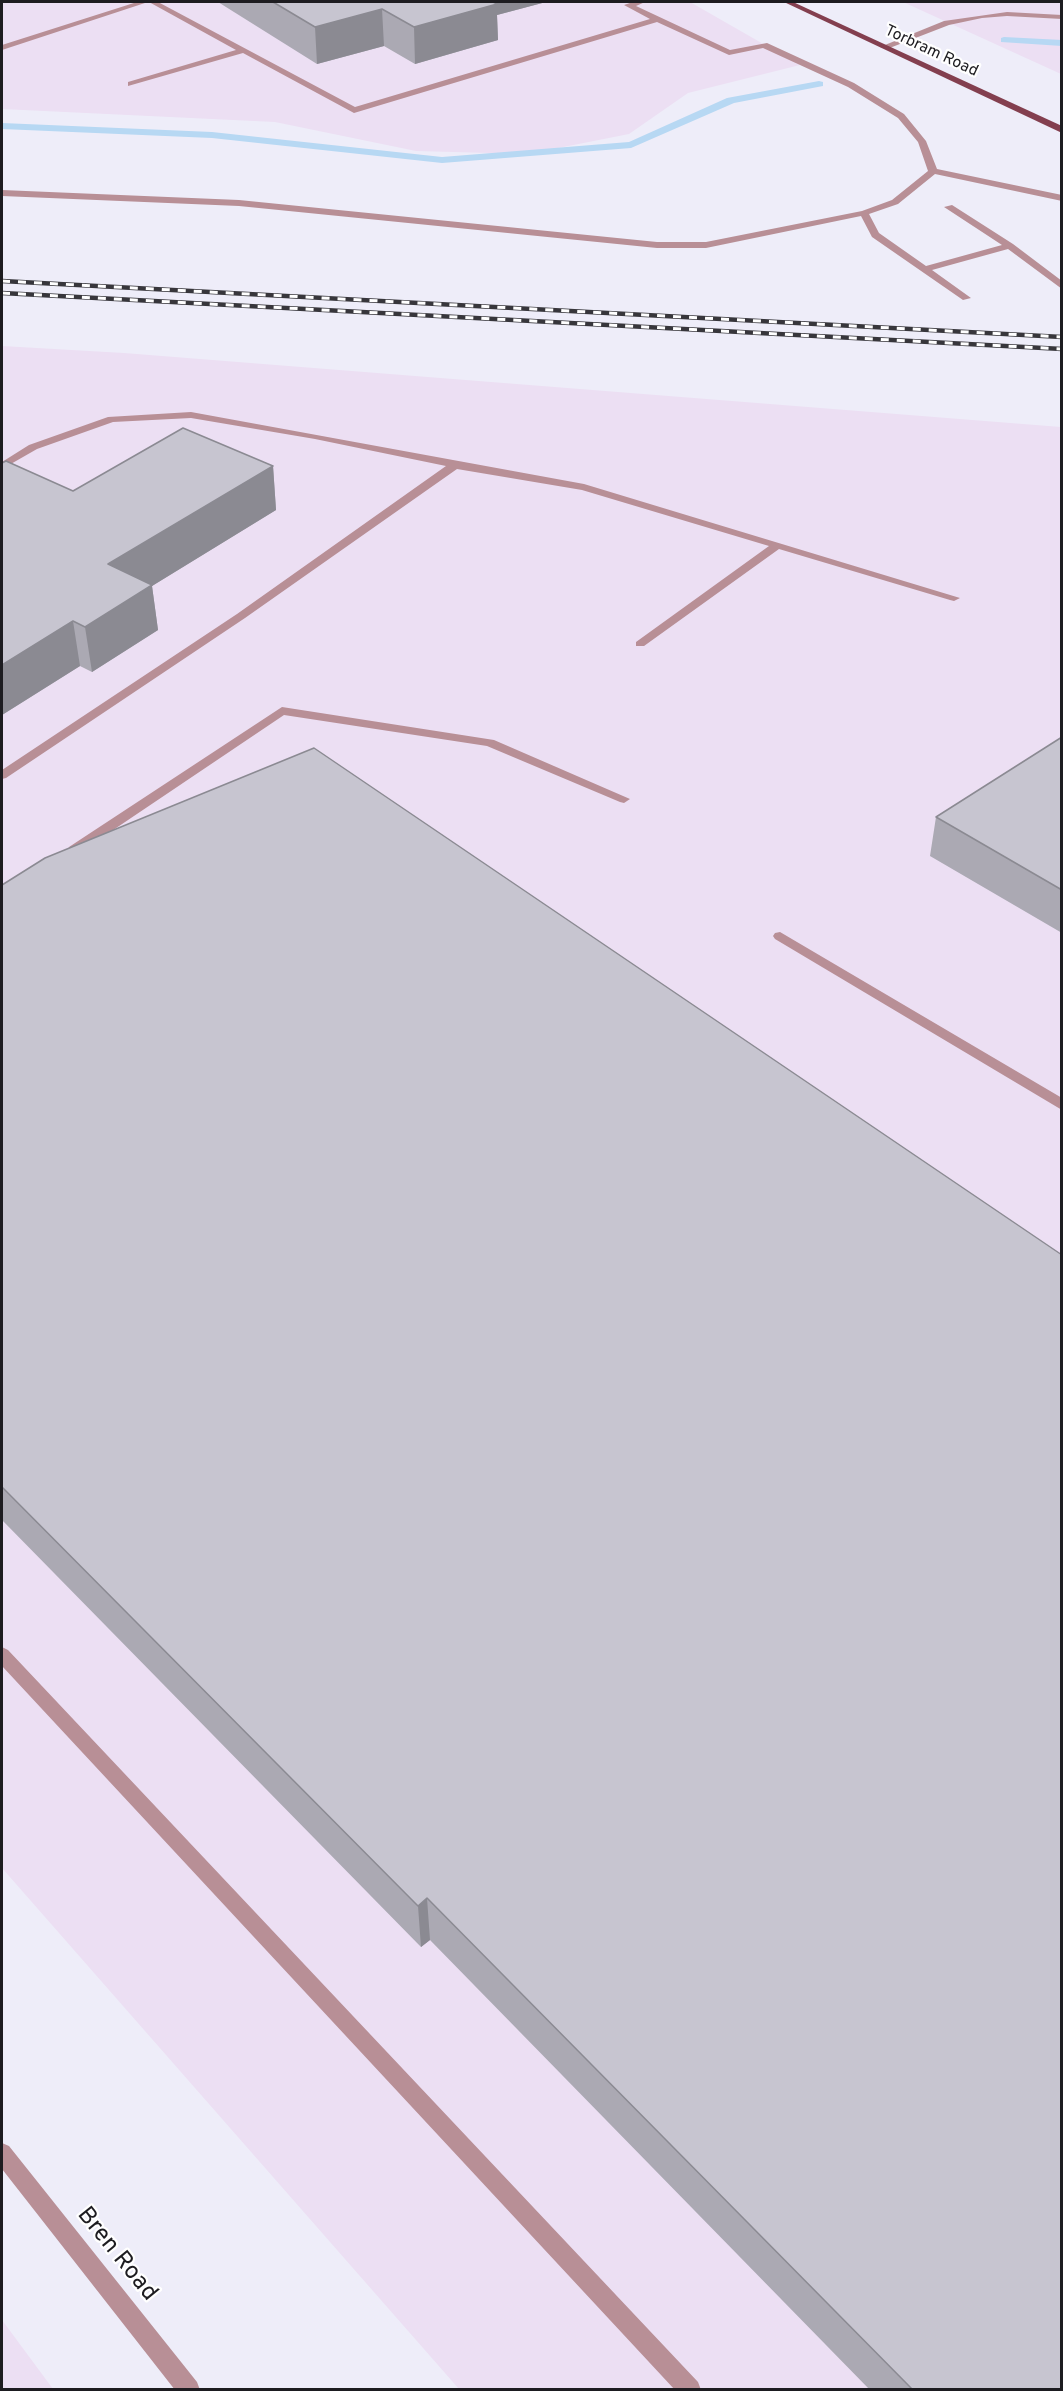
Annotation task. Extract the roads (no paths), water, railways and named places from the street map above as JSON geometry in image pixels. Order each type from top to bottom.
[{"type":"main road","name":"Torbram Road","points":[[788,2],[1062,130]]},
{"type":"street","points":[[2,48],[144,2]]},
{"type":"street","points":[[153,2],[354,111],[655,20]]},
{"type":"street","points":[[624,3],[642,2]]},
{"type":"street","points":[[624,3],[655,20],[729,53],[764,45],[851,85],[901,116],[922,141],[933,171]]},
{"type":"street","points":[[884,46],[947,23],[982,16],[1062,17]]},
{"type":"street","points":[[131,84],[242,51]]},
{"type":"street","points":[[933,171],[1062,198]]},
{"type":"street","points":[[2,193],[238,203],[657,245],[706,245],[864,213],[895,202],[921,184],[933,171]]},
{"type":"street","points":[[949,207],[1010,246],[1062,286]]},
{"type":"street","points":[[864,213],[875,235],[966,298]]},
{"type":"street","points":[[924,269],[1010,246]]},
{"type":"street","points":[[2,466],[33,447],[111,419],[191,415],[584,487],[954,598]]},
{"type":"street","points":[[2,775],[241,616],[455,465]]},
{"type":"street","points":[[640,644],[778,545]]},
{"type":"street","points":[[59,860],[282,711],[490,743],[624,800]]},
{"type":"street","points":[[780,936],[1062,1105]]},
{"type":"street","points":[[2,1655],[690,2390]]},
{"type":"street","name":"Bren Road","points":[[2,2153],[189,2390]]},
{"type":"waterway","points":[[1004,40],[1062,43]]},
{"type":"waterway","points":[[2,126],[212,135],[442,160],[631,145],[731,100],[819,84]]},
{"type":"railway","points":[[2,281],[1062,337]]},
{"type":"railway","points":[[2,293],[1062,349]]}]
